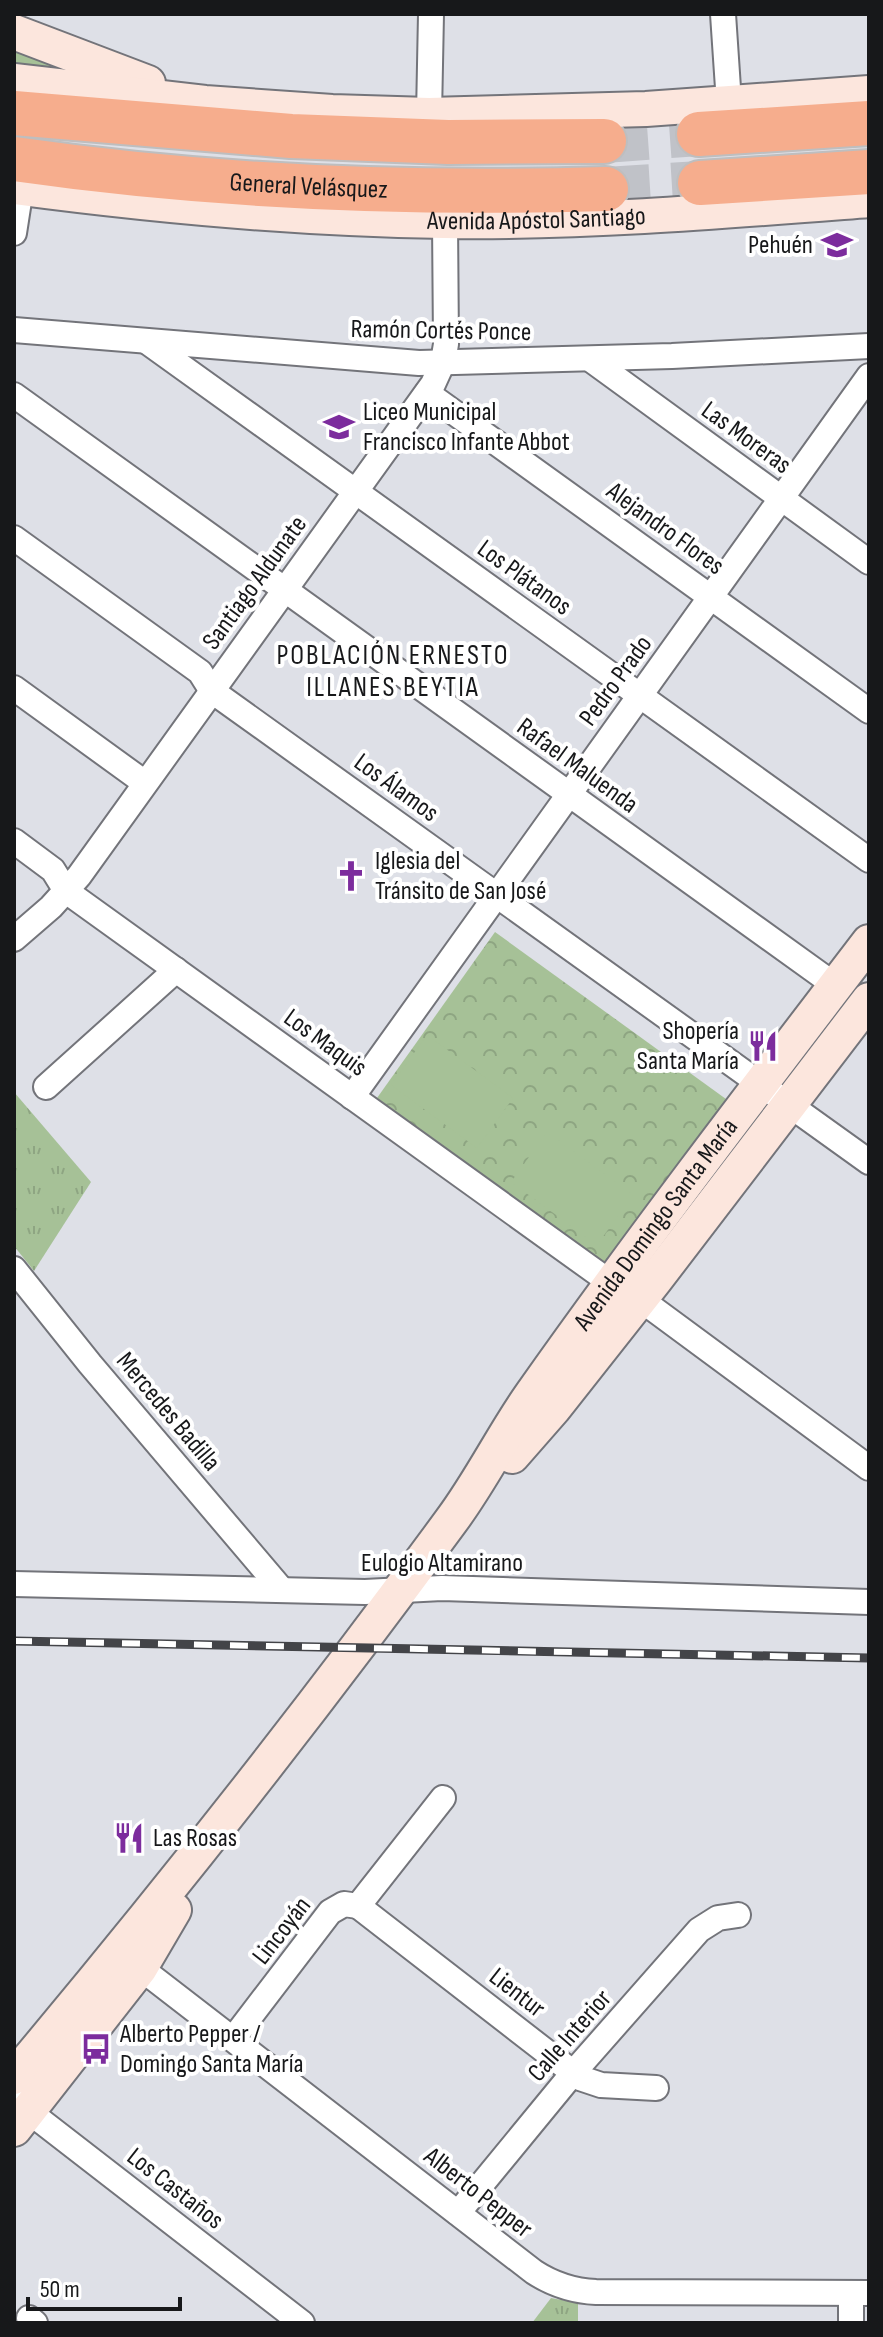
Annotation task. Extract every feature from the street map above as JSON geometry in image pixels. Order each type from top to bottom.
[{"type":"highway","name":"General Velásquez","points":[[14,113],[307,137],[464,142],[604,141]]},
{"type":"highway","points":[[699,134],[869,123]]},
{"type":"highway","points":[[700,183],[869,172]]},
{"type":"highway","name":"General Velásquez","points":[[16,178],[200,180],[451,192],[606,189]]},
{"type":"main road","points":[[14,32],[205,103]]},
{"type":"main road","points":[[14,81],[205,103],[429,115],[561,112],[869,93]]},
{"type":"main road","name":"Avenida Apóstol Santiago","points":[[16,178],[212,209],[445,221],[640,216],[869,200]]},
{"type":"main road","name":"Avenida Domingo Santa María","points":[[14,2077],[170,1918],[222,1824],[454,1517],[545,1418],[762,1085],[869,942]]},
{"type":"main road","name":"Avenida Domingo Santa María","points":[[626,1291],[790,1104],[869,1000]]},
{"type":"main road","name":"Avenida Domingo Santa María","points":[[19,2113],[130,1959]]},
{"type":"street","points":[[429,115],[431,14]]},
{"type":"street","points":[[723,14],[729,103]]},
{"type":"street","points":[[14,233],[16,178]]},
{"type":"street","name":"Santiago Aldunate","points":[[14,939],[66,891],[427,393],[443,362],[446,344],[445,221]]},
{"type":"street","name":"Ramón Cortés Ponce","points":[[14,330],[360,360],[443,362],[590,359],[869,346]]},
{"type":"street","name":"Los Plátanos","points":[[146,341],[869,860]]},
{"type":"street","name":"Las Moreras","points":[[590,359],[869,562]]},
{"type":"street","name":"Pedro Prado","points":[[352,1097],[781,498],[861,405],[869,376]]},
{"type":"street","name":"Alejandro Flores","points":[[427,393],[869,711]]},
{"type":"street","name":"Rafael Maluenda","points":[[14,395],[836,986]]},
{"type":"street","name":"Los Álamos","points":[[14,538],[200,672],[212,691],[869,1162]]},
{"type":"street","points":[[14,688],[145,783]]},
{"type":"street","name":"Los Maquis","points":[[14,841],[53,870],[66,891],[869,1468]]},
{"type":"street","points":[[46,1087],[176,970]]},
{"type":"street","name":"Mercedes Badilla","points":[[14,1269],[90,1364],[282,1590]]},
{"type":"street","name":"Eulogio Altamirano","points":[[14,1584],[365,1592],[461,1589],[869,1602]]},
{"type":"street","name":"Lincoyán","points":[[233,2039],[330,1912],[344,1904],[358,1906],[443,1798]]},
{"type":"street","name":"Lientur","points":[[358,1906],[573,2073],[601,2085],[656,2088]]},
{"type":"street","name":"Calle Interior","points":[[458,2213],[573,2073],[699,1930],[718,1918],[738,1915]]},
{"type":"street","name":"Alberto Pepper","points":[[130,1959],[534,2272],[566,2288],[596,2292],[860,2293]]},
{"type":"street","name":"Los Castaños","points":[[19,2113],[302,2323]]},
{"type":"street","points":[[851,2323],[860,2293]]},
{"type":"green space","points":[[14,44],[108,80],[14,68]]},
{"type":"green space","points":[[495,932],[726,1099],[607,1265],[377,1098]]},
{"type":"green space","points":[[427,1035],[513,1098],[477,1148],[391,1085]]},
{"type":"green space","points":[[14,1092],[91,1182],[34,1271],[14,1246]]},
{"type":"green space","points":[[547,1132],[633,1195],[597,1245],[511,1182]]},
{"type":"green space","points":[[551,2298],[578,2303],[578,2323],[532,2323]]},
{"type":"tunnel","points":[[604,141],[699,134]]},
{"type":"tunnel","points":[[606,189],[700,183]]},
{"type":"railway","points":[[14,1641],[869,1658]]},
{"type":"place","name":"Pehuén","points":[[837,245]]},
{"type":"place","name":"Liceo Municipal Francisco Infante Abbot","points":[[339,427]]},
{"type":"place","name":"Iglesia del Tránsito de San José","points":[[351,876]]},
{"type":"place","name":"Shopería Santa María","points":[[763,1046]]},
{"type":"place","name":"Las Rosas","points":[[129,1838]]},
{"type":"place","name":"Alberto Pepper / Domingo Santa María","points":[[96,2049]]},
{"type":"district","name":"POBLACIÓN ERNESTO ILLANES BEYTIA","points":[[393,671]]}]
